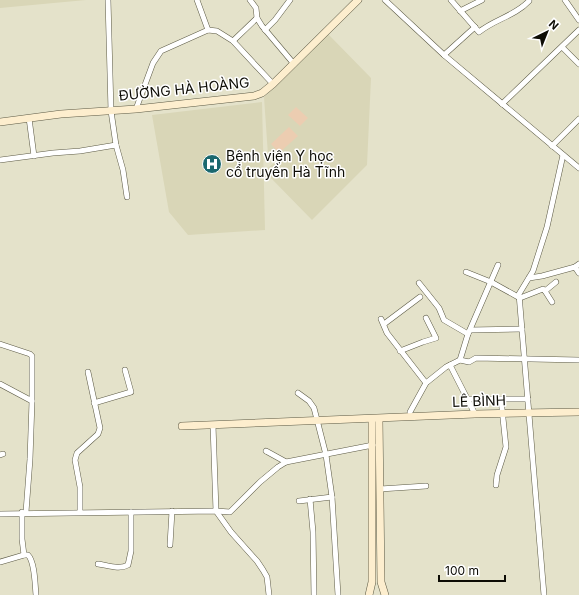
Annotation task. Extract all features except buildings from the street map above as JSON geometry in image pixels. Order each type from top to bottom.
[{"type":"street","points":[[108,0],[111,111],[116,145],[123,170],[127,197]]},
{"type":"street","points":[[197,0],[208,30]]},
{"type":"street","points":[[250,0],[256,8],[257,18],[265,30],[294,64]]},
{"type":"street","points":[[265,30],[275,20],[290,0]]},
{"type":"street","name":"ĐƯỜNG HÀ HOÀNG","points":[[0,122],[254,96],[262,93],[273,84],[358,0]]},
{"type":"street","points":[[385,0],[444,55],[579,168]]},
{"type":"street","points":[[451,0],[479,32],[488,24],[511,15],[522,8],[529,0]]},
{"type":"street","points":[[460,11],[482,0]]},
{"type":"street","points":[[565,0],[579,20]]},
{"type":"street","points":[[233,41],[257,18]]},
{"type":"street","points":[[444,55],[475,27]]},
{"type":"street","points":[[136,109],[153,63],[160,52],[208,30],[217,31],[233,41],[273,84]]},
{"type":"street","points":[[502,104],[579,30]]},
{"type":"street","points":[[562,47],[579,64]]},
{"type":"street","points":[[29,118],[34,156]]},
{"type":"street","points":[[552,146],[579,119]]},
{"type":"street","points":[[0,160],[80,151],[116,145]]},
{"type":"street","points":[[544,595],[520,294],[534,271],[548,227],[563,155]]},
{"type":"street","points":[[460,360],[469,332],[498,265]]},
{"type":"street","points":[[529,278],[542,276],[577,266],[579,273]]},
{"type":"street","points":[[466,272],[491,282],[520,298]]},
{"type":"street","points":[[546,291],[556,282]]},
{"type":"street","points":[[419,283],[439,308],[444,320],[469,332],[522,329]]},
{"type":"street","points":[[520,298],[542,289],[546,291],[552,302]]},
{"type":"street","points":[[420,297],[382,322],[387,333],[426,383]]},
{"type":"street","points":[[400,351],[436,338],[426,318]]},
{"type":"street","points":[[0,344],[32,356],[30,459],[22,539],[24,555]]},
{"type":"street","points":[[410,412],[426,383],[450,365],[460,360],[469,362],[476,358],[579,360]]},
{"type":"street","points":[[450,365],[475,414]]},
{"type":"street","points":[[94,403],[131,392],[125,370]]},
{"type":"street","points":[[80,512],[80,487],[75,460],[77,453],[98,434],[99,431],[99,424],[88,372]]},
{"type":"street","points":[[0,384],[32,401]]},
{"type":"street","points":[[298,393],[312,404],[318,421],[326,455],[332,497],[338,595]]},
{"type":"street","points":[[467,399],[528,400]]},
{"type":"street","points":[[496,485],[497,475],[506,446],[501,399]]},
{"type":"street","name":"LÊ BÌNH","points":[[182,426],[503,413],[579,412]]},
{"type":"street","points":[[369,595],[372,582],[373,445],[376,419]]},
{"type":"street","points":[[376,419],[380,489],[381,582],[385,595]]},
{"type":"street","points":[[213,425],[216,511],[231,532],[264,570],[267,577],[269,595]]},
{"type":"street","points":[[0,514],[24,512],[230,512],[260,482],[286,462],[373,445]]},
{"type":"street","points":[[266,451],[286,462]]},
{"type":"street","points":[[380,489],[426,486]]},
{"type":"street","points":[[299,501],[332,497]]},
{"type":"street","points":[[310,499],[313,532],[314,595]]},
{"type":"street","points":[[170,545],[172,511]]},
{"type":"street","points":[[98,564],[119,567],[128,565],[131,551],[131,512]]},
{"type":"street","points":[[0,562],[28,555],[31,558],[36,595]]},
{"type":"street","points":[[372,582],[381,582]]},
{"type":"shaded area","points":[[0,0],[86,0],[0,8]]},
{"type":"shaded area","points":[[328,34],[371,78],[367,165],[312,220],[269,176],[268,168],[274,163],[268,155],[264,97]]},
{"type":"shaded area","name":"Bệnh viện Y học cổ truyền Hà Tĩnh","points":[[262,102],[265,230],[188,235],[169,212],[152,115]]},
{"type":"shaded area","points":[[296,107],[308,118],[300,126],[288,115]]},
{"type":"shaded area","points":[[289,127],[298,136],[279,153],[271,144]]},
{"type":"place","name":"Bệnh viện Y học cổ truyền Hà Tĩnh","points":[[212,164]]}]
